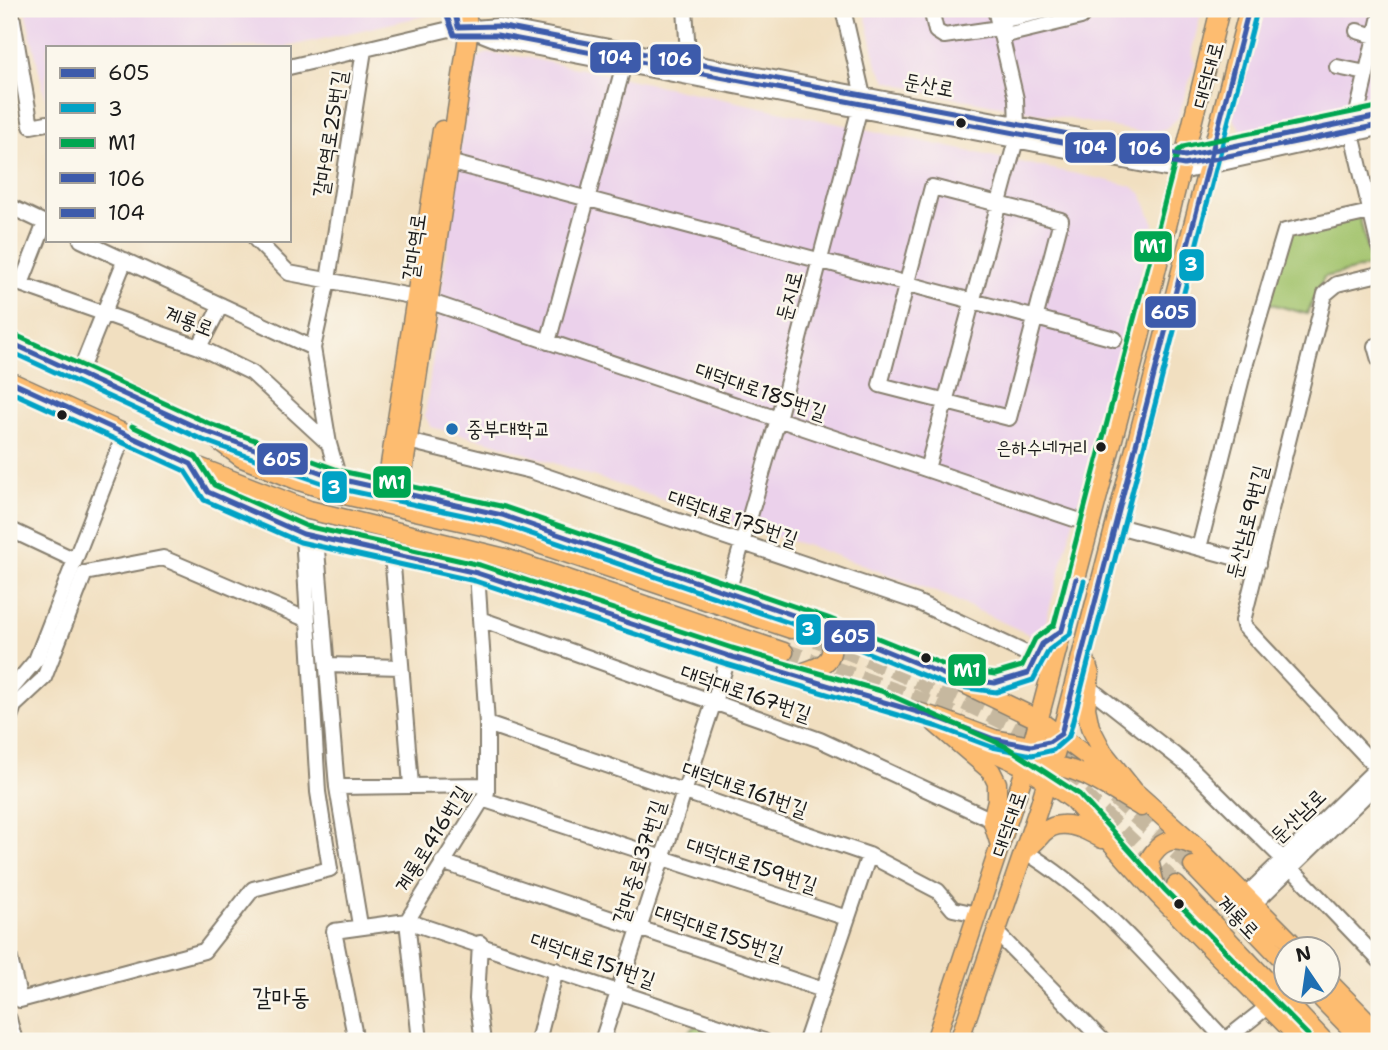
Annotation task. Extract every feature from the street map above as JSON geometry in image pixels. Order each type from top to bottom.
[{"type":"main road","name":"갈마역로","points":[[393,491],[463,28],[454,9]]},
{"type":"main road","name":"갈마역로","points":[[393,491],[408,440],[422,299],[449,162],[465,9]]},
{"type":"main road","name":"대덕대로","points":[[935,1041],[1026,767],[1092,524],[1220,9]]},
{"type":"main road","name":"대덕대로","points":[[959,1041],[1061,734],[1249,9]]},
{"type":"main road","points":[[9,342],[207,432],[339,479],[502,515],[825,626],[950,677],[1037,719],[1061,734],[1134,791],[1162,819],[1198,848],[1283,934]]},
{"type":"main road","points":[[9,381],[191,464],[309,510],[505,558],[784,652]]},
{"type":"main road","points":[[207,432],[242,458],[299,481],[340,494],[491,528],[791,629]]},
{"type":"main road","points":[[191,464],[208,492],[310,536],[477,573],[729,656],[879,699],[994,739],[1031,746],[1049,742],[1061,734]]},
{"type":"main road","points":[[793,675],[820,667],[831,656],[834,647],[825,626]]},
{"type":"main road","points":[[950,677],[963,677],[985,684],[1001,683],[1028,673],[1042,644],[1062,630]]},
{"type":"main road","points":[[1083,653],[1090,674],[1086,709],[1097,742],[1134,791]]},
{"type":"main road","points":[[879,699],[1026,767],[1089,778],[1162,819]]},
{"type":"main road","points":[[934,723],[976,755],[991,771],[997,791],[992,820],[1000,845]]},
{"type":"main road","points":[[1050,773],[1159,896],[1302,1041]]},
{"type":"main road","points":[[1024,851],[1038,842],[1044,832],[1066,825],[1080,826],[1116,847]]},
{"type":"main road","points":[[1159,896],[1149,873],[1149,860],[1156,846],[1169,840],[1182,840],[1198,848]]},
{"type":"main road","name":"계룡로","points":[[1193,866],[1272,948]]},
{"type":"main road","name":"계룡로","points":[[1176,885],[1324,1041]]},
{"type":"main road","points":[[1342,995],[1379,1033]]},
{"type":"main road","points":[[1327,1004],[1363,1041]]},
{"type":"street","points":[[12,9],[30,126],[46,123]]},
{"type":"street","points":[[685,9],[689,69]]},
{"type":"street","name":"둔지로","points":[[728,592],[778,419],[860,102],[843,9]]},
{"type":"street","points":[[931,9],[936,31],[944,36],[999,29],[1010,34],[1088,14]]},
{"type":"street","points":[[927,469],[1016,133],[1016,99],[995,9]]},
{"type":"street","points":[[999,29],[1005,20],[1053,9]]},
{"type":"street","points":[[1379,21],[1354,128],[1375,211],[1379,247]]},
{"type":"street","name":"둔산로","points":[[463,28],[498,26],[689,69],[1183,164],[1354,128],[1379,128]]},
{"type":"street","points":[[9,42],[16,27]]},
{"type":"street","name":"갈마역로25번길","points":[[290,67],[463,28]]},
{"type":"street","name":"둔산로","points":[[463,28],[496,40],[624,64],[689,69]]},
{"type":"street","points":[[1357,32],[1375,36]]},
{"type":"street","name":"갈마역로25번길","points":[[313,348],[328,280],[364,50]]},
{"type":"street","points":[[548,342],[624,64]]},
{"type":"street","points":[[1336,67],[1366,73]]},
{"type":"street","name":"둔산로","points":[[1354,128],[1379,116]]},
{"type":"street","points":[[449,162],[1115,339]]},
{"type":"street","points":[[932,187],[998,205],[1061,220],[1009,418],[880,385],[932,187]]},
{"type":"street","points":[[9,206],[46,223],[15,282]]},
{"type":"street","points":[[1199,548],[1245,366],[1285,232],[1375,211]]},
{"type":"street","points":[[85,242],[313,348],[329,444],[339,479]]},
{"type":"street","name":"대덕대로185번길","points":[[260,242],[289,273],[422,299],[1092,524]]},
{"type":"street","points":[[79,374],[125,260]]},
{"type":"street","name":"둔산남로9번길","points":[[1379,274],[1337,284],[1325,294],[1244,626],[1379,771]]},
{"type":"street","name":"계룡로","points":[[15,282],[199,347],[252,373],[329,444]]},
{"type":"street","points":[[199,347],[221,305]]},
{"type":"street","points":[[1379,345],[1375,346],[1379,360]]},
{"type":"street","points":[[9,720],[14,706],[44,678],[44,659],[75,560],[125,432]]},
{"type":"street","name":"대덕대로175번길","points":[[408,440],[531,471],[917,602],[1036,658]]},
{"type":"street","points":[[1114,525],[1258,564]]},
{"type":"street","points":[[9,529],[75,560]]},
{"type":"street","points":[[9,955],[20,1000],[204,951],[253,889],[330,869],[318,792],[308,620],[310,536]]},
{"type":"street","points":[[310,536],[327,665],[337,787],[360,925]]},
{"type":"street","points":[[392,554],[411,785]]},
{"type":"street","points":[[9,692],[14,679],[44,659],[85,573],[163,558],[308,620]]},
{"type":"street","name":"계룡로416번길","points":[[420,1041],[407,921],[486,792],[487,724],[477,573]]},
{"type":"street","name":"대덕대로167번길","points":[[480,619],[711,704],[820,740],[992,820]]},
{"type":"street","name":"갈마중로37번길","points":[[602,1041],[729,656]]},
{"type":"street","points":[[327,665],[401,667]]},
{"type":"street","points":[[1087,686],[1190,768],[1379,960]]},
{"type":"street","name":"대덕대로161번길","points":[[487,724],[869,855],[938,891],[953,909],[977,914]]},
{"type":"street","name":"둔산남로","points":[[1250,900],[1379,771]]},
{"type":"street","name":"대덕대로159번길","points":[[337,787],[411,785],[486,792],[663,858],[847,918]]},
{"type":"street","points":[[1024,851],[1050,866],[1083,893],[1225,1041],[1267,1007]]},
{"type":"street","points":[[806,1041],[869,855]]},
{"type":"street","name":"대덕대로155번길","points":[[442,862],[823,990]]},
{"type":"street","points":[[356,1041],[334,931],[360,925],[407,921]]},
{"type":"street","name":"대덕대로151번길","points":[[407,921],[480,943],[764,1041]]},
{"type":"street","points":[[996,932],[1104,1041]]},
{"type":"street","points":[[480,943],[477,999],[483,1041]]},
{"type":"street","points":[[538,1041],[556,970]]},
{"type":"street","points":[[9,1019],[15,1041]]},
{"type":"shaded area","points":[[25,9],[436,9],[437,13],[290,46],[46,46],[46,101]]},
{"type":"shaded area","points":[[864,9],[1202,9],[1192,50],[1195,63],[1178,118],[1165,129],[1145,133],[929,93],[887,81],[877,65]]},
{"type":"shaded area","points":[[1266,9],[1379,9],[1379,108],[1369,105],[1346,110],[1338,115],[1244,134],[1232,117]]},
{"type":"shaded area","points":[[488,53],[524,57],[1119,183],[1131,186],[1141,193],[1154,224],[1041,640],[947,596],[815,548],[732,523],[492,442],[431,427],[425,416],[471,66],[479,57]]},
{"type":"green space","points":[[1359,214],[1371,266],[1324,277],[1307,314],[1268,303],[1289,231]]},
{"type":"green space","points":[[702,1020],[743,1041],[678,1041]]},
{"type":"tunnel","points":[[791,629],[889,667],[999,718],[1055,749],[1094,778]]},
{"type":"tunnel","points":[[784,652],[926,703],[961,719]]},
{"type":"tunnel","points":[[1018,746],[1062,775],[1176,885]]},
{"type":"tunnel","points":[[1115,797],[1193,866]]},
{"type":"transit line","name":"106","points":[[454,9],[458,27],[498,26],[1185,156],[1379,116]]},
{"type":"transit line","name":"605","points":[[9,381],[191,464],[208,492],[303,534],[477,573],[729,656],[941,719],[994,739],[1031,746],[1049,742],[1061,734],[1249,9]]},
{"type":"transit line","name":"104","points":[[445,11],[454,35],[497,35],[1184,165],[1379,125]]},
{"type":"transit line","name":"3","points":[[9,391],[185,471],[204,500],[300,542],[475,581],[726,664],[938,727],[992,747],[1032,755],[1053,750],[1069,736],[1257,11]]},
{"type":"transit line","name":"M1","points":[[13,334],[210,424],[341,471],[505,507],[828,618],[952,668],[995,674],[1022,666],[1035,639],[1054,625],[1178,151],[1183,147],[1377,107]]},
{"type":"transit line","name":"605","points":[[9,342],[207,432],[339,479],[502,515],[825,626],[950,677],[995,683],[1028,673],[1042,644],[1062,630],[1076,579]]},
{"type":"transit line","name":"3","points":[[9,351],[203,440],[285,470],[337,488],[500,523],[822,634],[947,685],[996,692],[1033,680],[1049,650],[1070,634],[1084,581]]},
{"type":"transit line","name":"M1","points":[[132,426],[196,457],[214,485],[306,526],[480,565],[732,648],[881,691],[1007,747],[1079,794],[1165,890],[1308,1035]]},
{"type":"place","name":"중부대학교","points":[[452,429]]},
{"type":"place","name":"은하수네거리","points":[[1101,447]]},
{"type":"district","name":"갈마동","points":[[281,997]]}]
